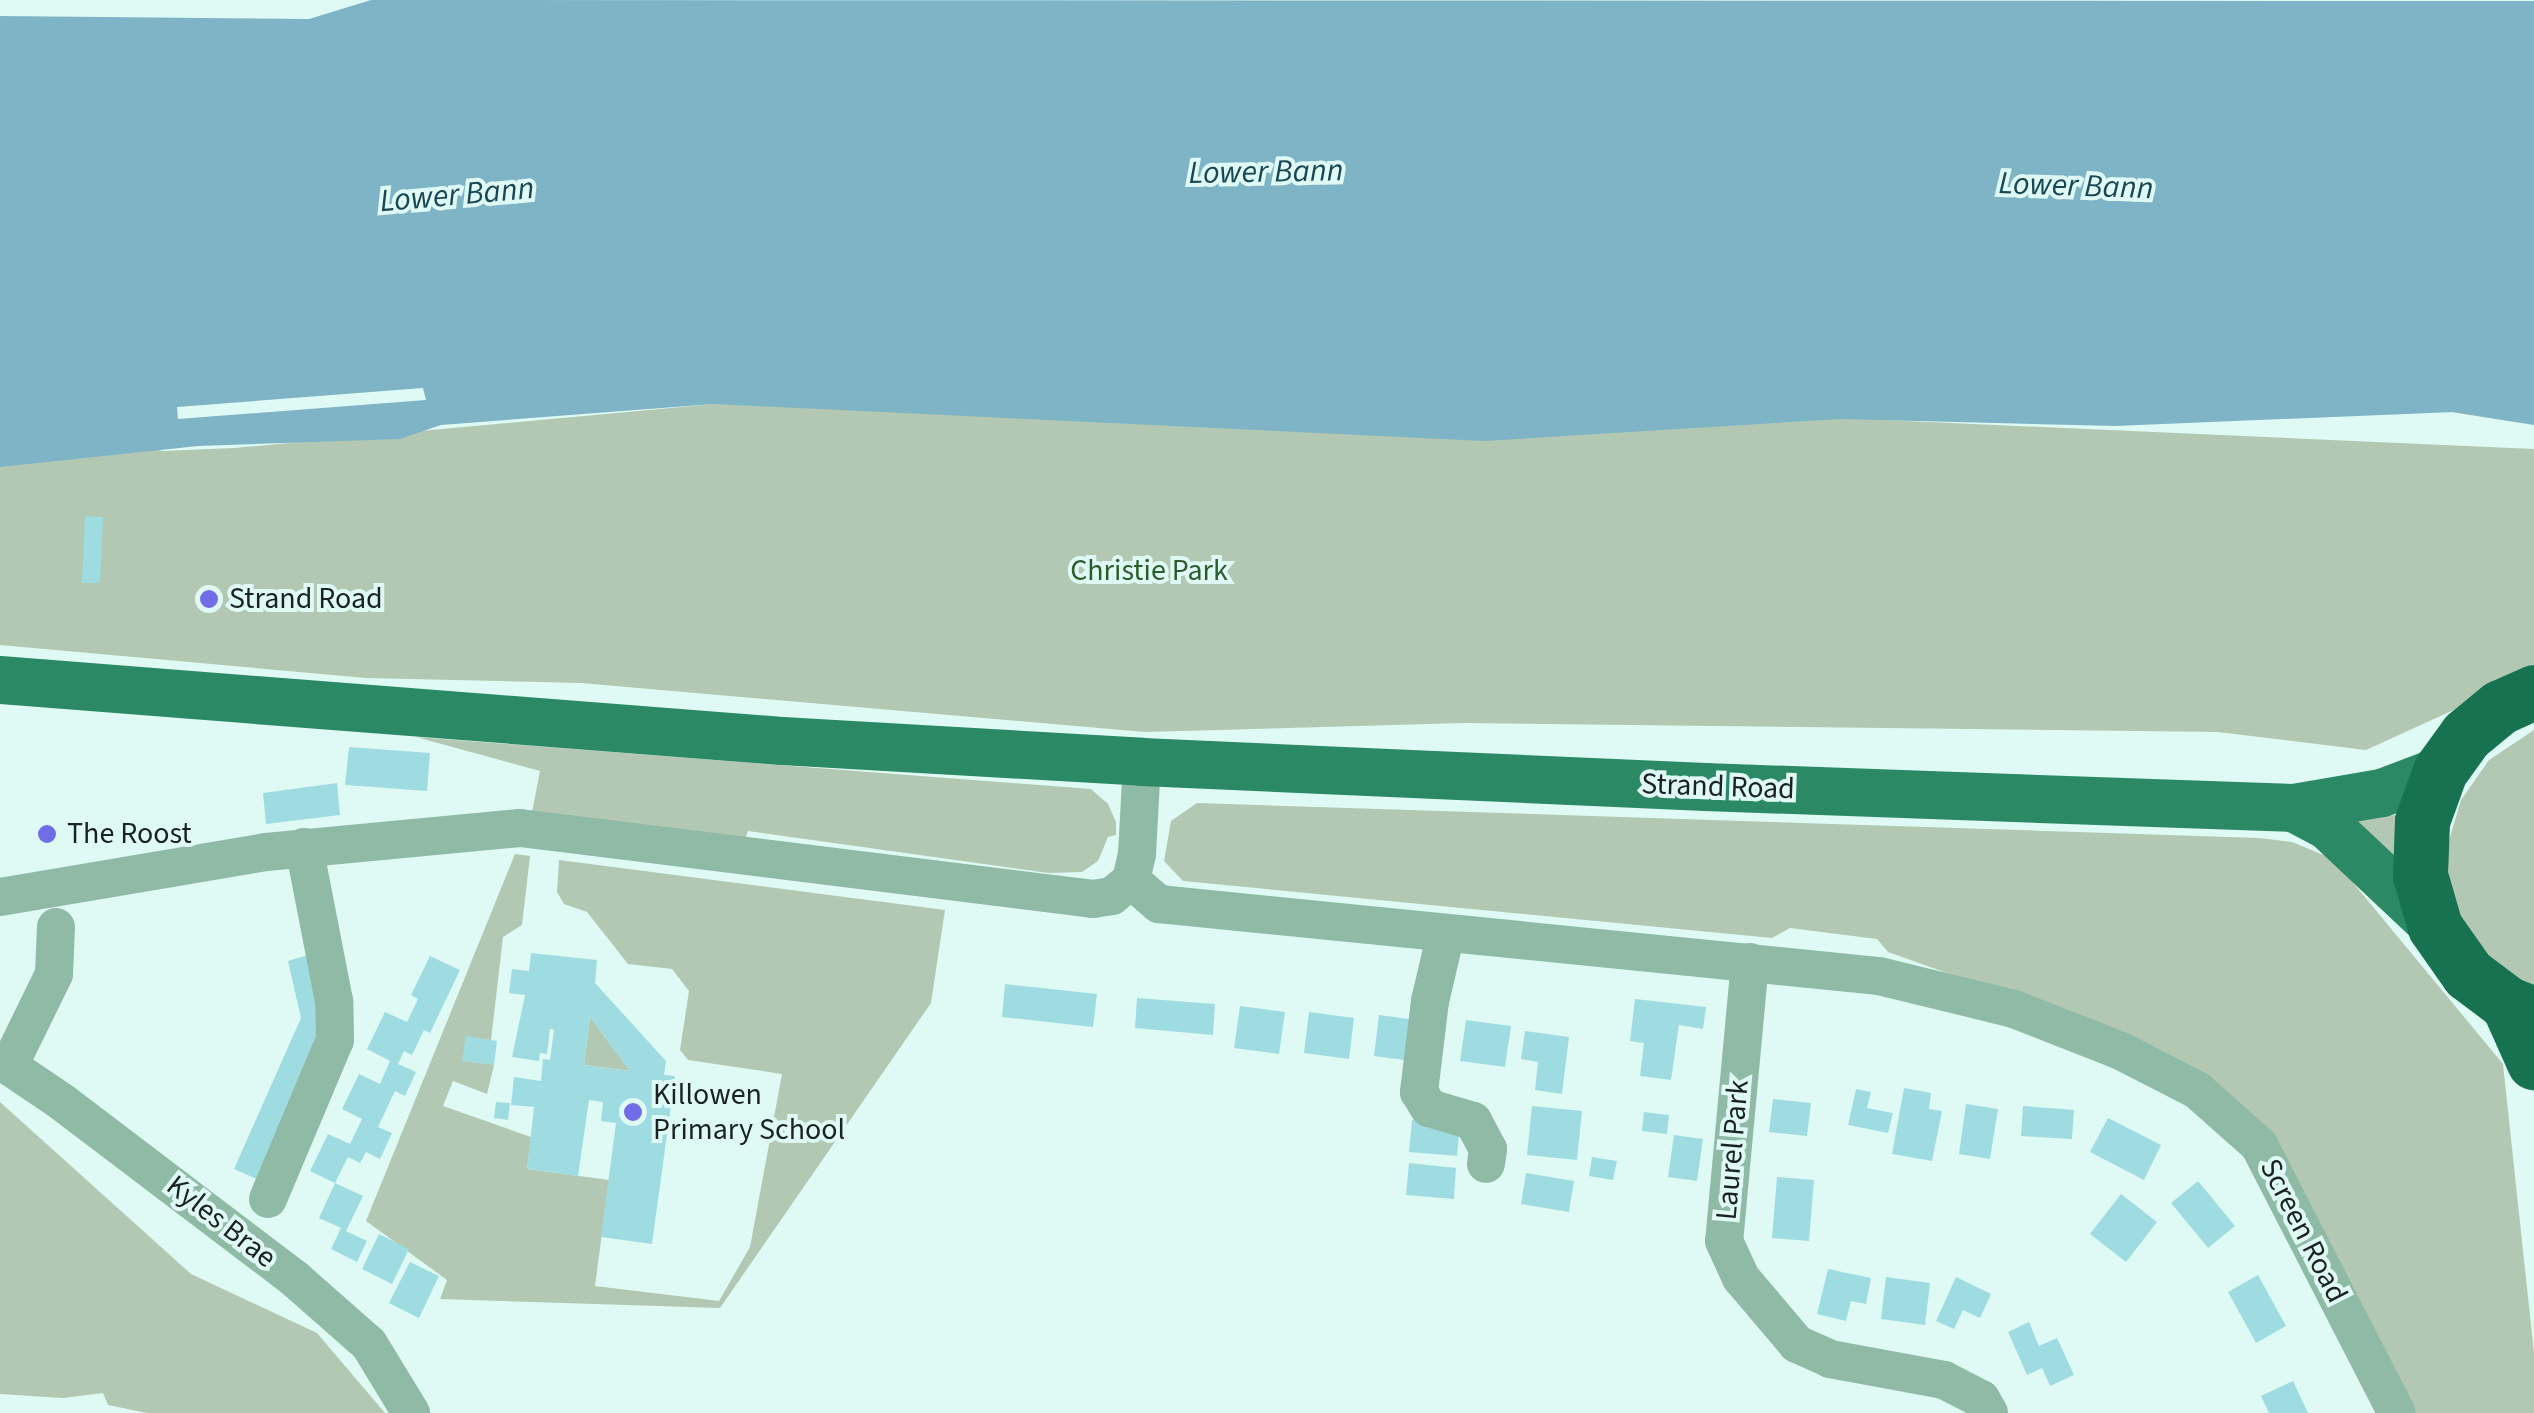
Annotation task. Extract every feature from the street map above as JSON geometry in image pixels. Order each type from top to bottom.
[{"type":"highway","points":[[2534,692],[2500,707],[2466,735],[2440,771],[2422,822],[2420,875],[2435,926],[2468,974],[2521,1009],[2534,1062]]},
{"type":"main road","name":"Strand Road","points":[[0,680],[782,741],[1142,762],[2294,808],[2382,793],[2440,771]]},
{"type":"main road","name":"Strand Road","points":[[2294,808],[2328,826],[2435,926]]},
{"type":"street","points":[[0,897],[304,847],[520,828],[1093,899],[1112,896],[1130,880],[1137,854],[1142,762]]},
{"type":"street","points":[[268,1199],[335,1040],[334,1000],[304,847]]},
{"type":"street","points":[[1130,880],[1159,904],[1750,962]]},
{"type":"street","points":[[4,1063],[54,974],[56,927]]},
{"type":"street","points":[[1446,933],[1430,1001],[1419,1092],[1429,1108],[1474,1120],[1488,1149],[1486,1164]]},
{"type":"street","name":"Screen Road","points":[[1750,962],[1879,976],[2014,1009],[2122,1051],[2197,1090],[2259,1144],[2397,1413]]},
{"type":"street","name":"Laurel Park","points":[[1750,962],[1724,1241],[1741,1278],[1797,1344],[1830,1359],[1944,1380],[1981,1399],[1989,1413]]},
{"type":"street","name":"Kyles Brae","points":[[4,1063],[295,1279],[369,1344],[411,1413]]},
{"type":"green space","name":"Christie Park","points":[[1942,322],[2534,425],[2418,407],[1863,419],[2534,449],[2534,664],[2491,693],[2366,750],[2218,732],[1463,723],[1145,732],[581,683],[366,678],[0,645],[0,423],[163,451],[234,448],[714,404]]},
{"type":"green space","points":[[2534,730],[2534,997],[2467,940],[2450,896],[2447,847],[2461,800],[2489,760]]},
{"type":"green space","points":[[416,737],[1091,789],[1108,804],[1116,822],[1116,835],[1108,837],[1098,861],[1082,872],[1048,873],[748,831],[744,843],[532,812],[540,771]]},
{"type":"green space","points":[[1197,803],[2259,838],[2292,842],[2326,856],[2345,873],[2503,1064],[2534,1353],[2534,1413],[2411,1413],[2266,1134],[2143,1043],[1888,952],[1877,939],[1790,928],[1772,938],[1183,881],[1164,861],[1171,821]]},
{"type":"green space","points":[[2412,812],[2408,870],[2343,819],[2383,817]]},
{"type":"green space","points":[[515,854],[530,856],[522,925],[503,937],[491,1040],[466,1037],[494,1065],[487,1094],[453,1081],[443,1106],[531,1137],[527,1169],[609,1180],[595,1286],[719,1301],[750,1247],[782,1074],[688,1060],[680,1050],[689,991],[672,969],[628,964],[587,912],[564,904],[557,892],[559,860],[945,910],[931,1003],[720,1308],[440,1299],[447,1280],[366,1221]]},
{"type":"green space","points":[[590,1017],[630,1071],[584,1065]]},
{"type":"green space","points":[[0,1102],[191,1274],[317,1333],[385,1413],[147,1413],[108,1405],[103,1393],[63,1398],[0,1394]]},
{"type":"water","name":"Lower Bann","points":[[371,0],[2534,1],[2534,425],[2454,412],[2115,426],[1840,419],[1484,441],[714,404],[441,425],[400,439],[198,446],[0,467],[0,16],[309,19]]},
{"type":"pier","points":[[423,388],[426,400],[178,419],[177,407]]},
{"type":"building","points":[[85,516],[103,517],[100,583],[82,583]]},
{"type":"building","points":[[349,747],[430,753],[427,791],[345,785]]},
{"type":"building","points":[[337,783],[340,815],[266,824],[263,793]]},
{"type":"building","points":[[531,953],[597,960],[595,983],[666,1061],[664,1075],[675,1076],[652,1244],[601,1237],[616,1123],[601,1121],[603,1102],[589,1100],[578,1176],[527,1169],[534,1107],[511,1105],[514,1077],[541,1081],[543,1059],[550,1060],[554,1030],[550,1029],[547,1054],[540,1053],[539,1061],[512,1057],[525,995],[509,993],[512,969],[529,971]],"holes":[[[590,1017],[630,1071],[584,1065]]]},
{"type":"building","points":[[308,955],[328,1030],[261,1181],[234,1169],[301,1018],[288,961]]},
{"type":"building","points":[[430,956],[460,970],[430,1033],[424,1030],[412,1055],[404,1051],[398,1064],[416,1072],[405,1096],[395,1091],[378,1127],[392,1133],[380,1159],[366,1152],[360,1163],[348,1157],[335,1183],[310,1171],[328,1134],[350,1144],[362,1119],[342,1109],[359,1074],[380,1084],[390,1061],[367,1049],[385,1012],[407,1022],[418,999],[411,995]]},
{"type":"building","points":[[1005,984],[1097,994],[1093,1027],[1002,1017]]},
{"type":"building","points":[[1137,998],[1215,1004],[1213,1035],[1135,1028]]},
{"type":"building","points":[[1635,999],[1706,1007],[1703,1029],[1679,1025],[1671,1080],[1640,1076],[1644,1043],[1630,1041]]},
{"type":"building","points":[[1240,1006],[1285,1012],[1279,1054],[1234,1048]]},
{"type":"building","points":[[1309,1012],[1354,1018],[1349,1059],[1304,1053]]},
{"type":"building","points":[[1379,1015],[1424,1021],[1419,1062],[1374,1056]]},
{"type":"building","points":[[1466,1020],[1511,1026],[1505,1067],[1460,1061]]},
{"type":"building","points":[[1525,1031],[1569,1037],[1562,1094],[1535,1090],[1538,1062],[1521,1059]]},
{"type":"building","points":[[466,1036],[497,1041],[494,1065],[462,1061]]},
{"type":"building","points":[[1904,1088],[1931,1093],[1929,1109],[1942,1111],[1932,1161],[1892,1154]]},
{"type":"building","points":[[1856,1089],[1871,1092],[1867,1108],[1893,1113],[1888,1133],[1848,1125]]},
{"type":"building","points":[[1773,1099],[1811,1103],[1807,1136],[1769,1132]]},
{"type":"building","points":[[496,1102],[510,1103],[508,1120],[494,1118]]},
{"type":"building","points":[[1966,1104],[1998,1109],[1990,1159],[1959,1154]]},
{"type":"building","points":[[1532,1106],[1582,1111],[1577,1160],[1527,1155]]},
{"type":"building","points":[[2023,1106],[2074,1110],[2072,1139],[2021,1136]]},
{"type":"building","points":[[1644,1112],[1669,1115],[1667,1134],[1642,1131]]},
{"type":"building","points":[[2108,1118],[2161,1145],[2144,1180],[2090,1152]]},
{"type":"building","points":[[1412,1120],[1460,1124],[1457,1156],[1409,1152]]},
{"type":"building","points":[[1674,1135],[1703,1139],[1697,1181],[1668,1177]]},
{"type":"building","points":[[1592,1157],[1617,1161],[1613,1180],[1589,1176]]},
{"type":"building","points":[[1409,1163],[1456,1168],[1454,1199],[1406,1195]]},
{"type":"building","points":[[1526,1173],[1574,1181],[1569,1212],[1521,1204]]},
{"type":"building","points":[[1777,1177],[1814,1180],[1809,1241],[1772,1238]]},
{"type":"building","points":[[2198,1181],[2235,1226],[2208,1248],[2171,1203]]},
{"type":"building","points":[[335,1183],[363,1196],[346,1231],[367,1241],[357,1262],[331,1249],[341,1228],[319,1218]]},
{"type":"building","points":[[2121,1194],[2157,1222],[2126,1262],[2090,1234]]},
{"type":"building","points":[[379,1234],[409,1249],[392,1284],[362,1269]]},
{"type":"building","points":[[410,1262],[439,1276],[419,1318],[389,1303]]},
{"type":"building","points":[[1828,1269],[1871,1278],[1866,1304],[1851,1301],[1846,1321],[1817,1314]]},
{"type":"building","points":[[2258,1275],[2286,1326],[2256,1343],[2228,1292]]},
{"type":"building","points":[[1886,1277],[1930,1283],[1925,1325],[1881,1319]]},
{"type":"building","points":[[1956,1277],[1991,1294],[1980,1318],[1963,1310],[1954,1329],[1936,1321]]},
{"type":"building","points":[[2029,1322],[2039,1346],[2057,1338],[2074,1375],[2050,1386],[2042,1368],[2027,1375],[2008,1332]]},
{"type":"building","points":[[2293,1381],[2308,1413],[2269,1413],[2261,1396]]},
{"type":"place","name":"Strand Road","points":[[209,599]]},
{"type":"place","name":"The Roost","points":[[47,834]]},
{"type":"place","name":"Killowen Primary School","points":[[633,1112]]}]
